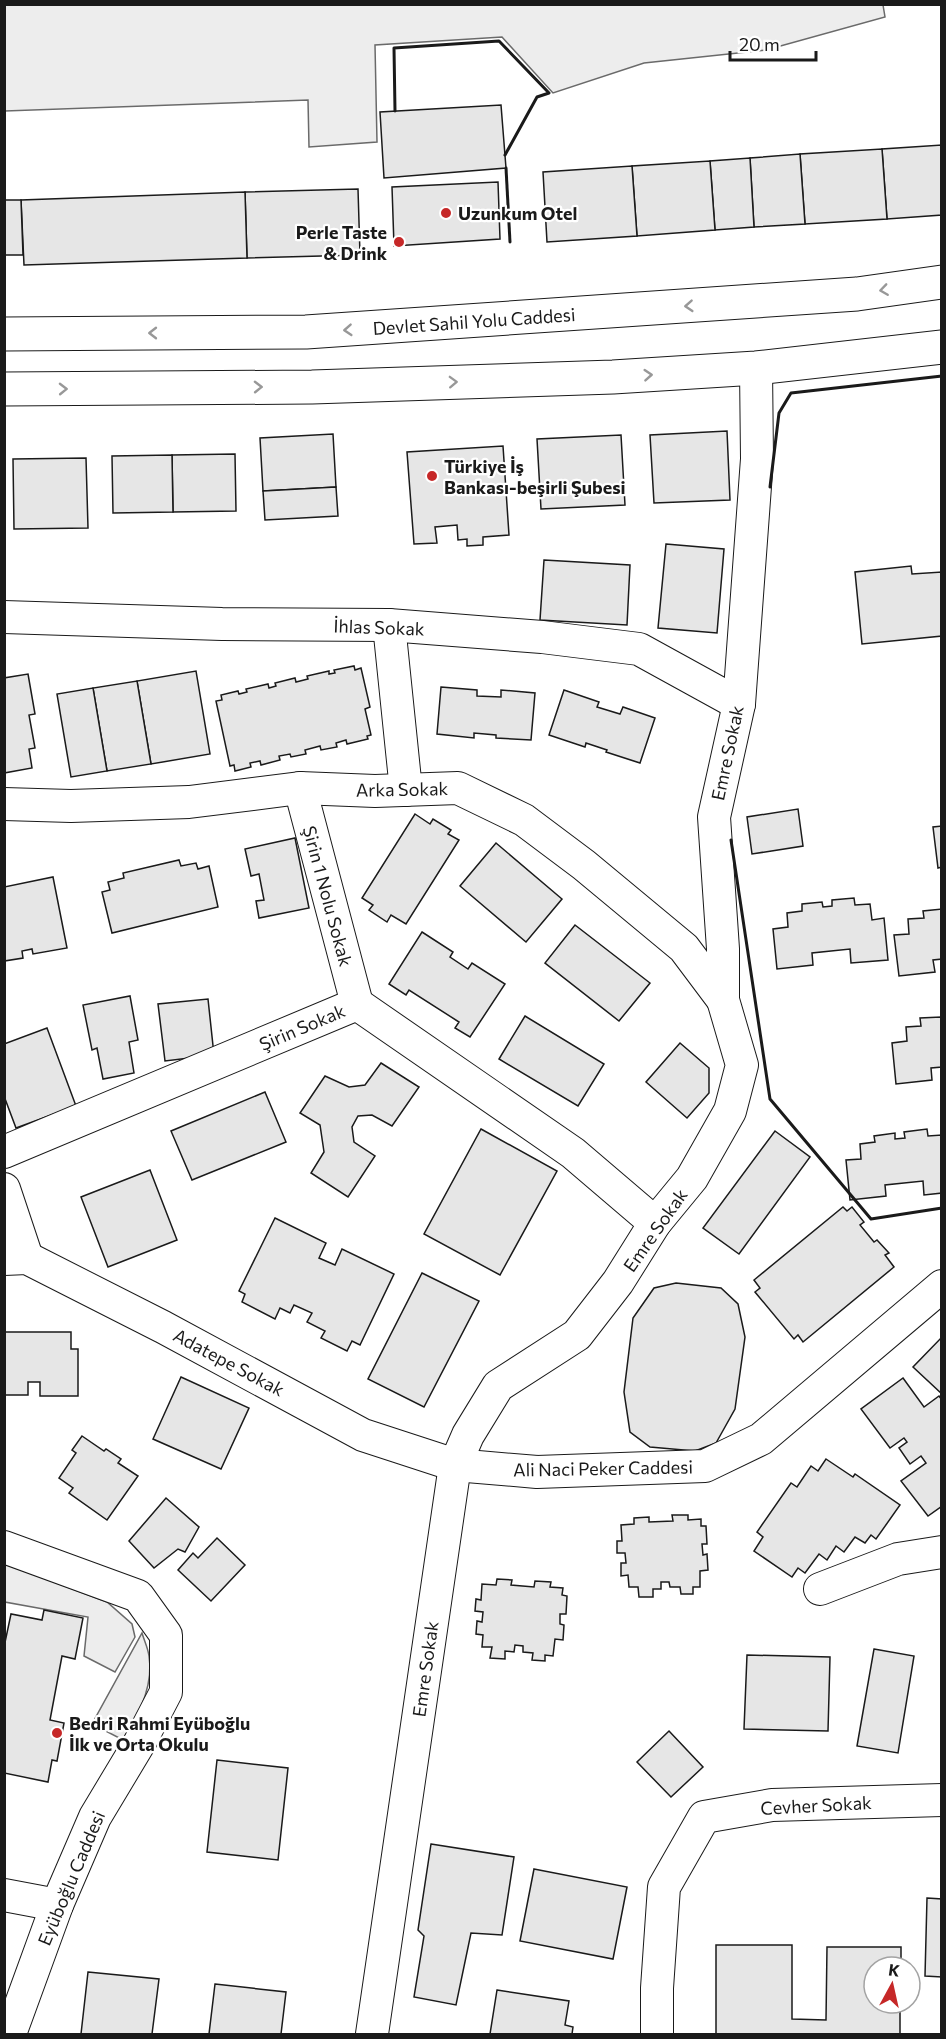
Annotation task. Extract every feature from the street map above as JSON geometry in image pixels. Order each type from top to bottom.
[{"type":"main road","name":"Devlet Sahil Yolu Caddesi","points":[[4,334],[306,332],[857,294],[942,282]]},
{"type":"main road","points":[[4,389],[324,386],[613,377],[756,368],[942,347]]},
{"type":"street","name":"Emre Sokak","points":[[372,2034],[455,1465],[468,1434],[498,1386],[577,1335],[618,1282],[655,1223],[692,1178],[730,1111],[742,1065],[723,1000],[723,949],[714,817],[739,704],[757,459],[756,368]]},
{"type":"street","name":"İhlas Sokak","points":[[4,617],[222,624],[389,625],[639,649],[739,704]]},
{"type":"street","points":[[389,625],[406,790]]},
{"type":"street","name":"Arka Sokak","points":[[4,804],[71,806],[189,802],[300,788],[375,792],[458,788],[524,820],[585,865],[684,948],[723,1000]]},
{"type":"street","name":"Şirin 1 Nolu Sokak","points":[[300,788],[357,1004]]},
{"type":"street","name":"Şirin Sokak","points":[[4,1152],[357,1004],[573,1153],[655,1223]]},
{"type":"street","points":[[4,1189],[16,1259]]},
{"type":"street","name":"Adatepe Sokak","points":[[16,1259],[163,1327],[363,1435],[455,1465]]},
{"type":"street","name":"Ali Naci Peker Caddesi","points":[[455,1465],[537,1472],[705,1466],[761,1439],[942,1286]]},
{"type":"street","name":"Eyüboğlu Caddesi","points":[[4,1547],[138,1596],[166,1635],[166,1692],[140,1742],[95,1817],[57,1905],[10,2034]]},
{"type":"street","points":[[820,1589],[898,1559],[942,1552]]},
{"type":"street","name":"Cevher Sokak","points":[[657,2034],[657,1988],[664,1887],[704,1817],[772,1805],[942,1800]]},
{"type":"street","points":[[4,1895],[57,1905]]},
{"type":"shaded area","points":[[5,5],[883,5],[885,17],[766,50],[644,63],[553,93],[502,37],[375,45],[377,142],[309,147],[308,100],[5,111]]},
{"type":"shaded area","points":[[4,1563],[107,1602],[132,1624],[135,1637],[115,1672],[84,1656],[88,1617],[5,1602]]},
{"type":"shaded area","points":[[142,1633],[149,1656],[149,1678],[144,1700],[125,1741],[92,1724]]},
{"type":"building","points":[[501,105],[506,168],[384,178],[380,112]]},
{"type":"building","points":[[942,145],[942,215],[887,219],[882,149]]},
{"type":"building","points":[[882,149],[887,219],[805,224],[800,154]]},
{"type":"building","points":[[800,154],[805,224],[754,227],[750,158]]},
{"type":"building","points":[[750,158],[754,227],[715,230],[710,161]]},
{"type":"building","points":[[710,161],[715,230],[637,236],[632,166]]},
{"type":"building","points":[[632,166],[637,236],[547,242],[543,172]]},
{"type":"building","name":"Uzunkum Otel","points":[[498,182],[500,239],[394,246],[392,187]]},
{"type":"building","points":[[358,189],[360,255],[247,258],[245,192]]},
{"type":"building","points":[[245,192],[247,258],[24,265],[21,200]]},
{"type":"building","points":[[4,200],[21,200],[23,255],[4,255]]},
{"type":"building","points":[[727,431],[730,500],[654,503],[650,435]]},
{"type":"building","points":[[333,434],[336,487],[263,491],[260,438]]},
{"type":"building","points":[[621,435],[625,505],[541,509],[537,439]]},
{"type":"building","points":[[503,446],[509,535],[483,537],[483,545],[467,546],[467,539],[458,540],[457,525],[435,527],[437,543],[414,544],[407,452]]},
{"type":"building","points":[[235,454],[236,511],[173,512],[172,455]]},
{"type":"building","points":[[172,455],[173,512],[113,513],[112,456]]},
{"type":"building","points":[[86,458],[88,528],[14,529],[13,459]]},
{"type":"building","points":[[336,487],[338,516],[265,520],[263,491]]},
{"type":"building","points":[[666,544],[724,549],[717,633],[658,628]]},
{"type":"building","points":[[544,560],[630,565],[627,625],[540,620]]},
{"type":"building","points":[[911,566],[912,574],[942,572],[942,636],[862,644],[855,572]]},
{"type":"building","points":[[354,666],[355,670],[361,668],[370,707],[365,709],[371,735],[367,736],[368,739],[347,744],[346,740],[336,743],[337,747],[321,750],[320,746],[305,750],[306,754],[291,757],[290,754],[279,756],[280,760],[261,765],[260,761],[250,763],[251,767],[235,771],[234,765],[230,766],[216,701],[222,700],[221,695],[238,691],[239,694],[247,692],[246,689],[268,684],[269,688],[276,686],[275,683],[295,678],[296,682],[308,679],[307,676],[329,671],[329,674],[335,673],[334,670]]},
{"type":"building","points":[[196,671],[210,754],[151,764],[137,681]]},
{"type":"building","points":[[28,674],[35,714],[29,715],[35,748],[29,749],[32,768],[4,773],[4,678]]},
{"type":"building","points":[[137,681],[151,764],[107,771],[93,688]]},
{"type":"building","points":[[441,687],[477,690],[477,696],[501,697],[501,690],[535,693],[531,740],[496,738],[496,735],[474,733],[474,738],[437,734]]},
{"type":"building","points":[[93,688],[107,771],[71,777],[57,694]]},
{"type":"building","points":[[564,690],[599,702],[597,707],[620,714],[623,707],[655,718],[640,763],[586,743],[585,747],[549,735]]},
{"type":"building","points":[[798,809],[803,846],[752,854],[747,817]]},
{"type":"building","points":[[415,814],[430,824],[433,819],[451,830],[448,834],[459,840],[406,924],[391,915],[387,922],[369,910],[373,905],[362,898]]},
{"type":"building","points":[[942,826],[942,867],[938,868],[933,827]]},
{"type":"building","points":[[295,838],[309,908],[259,918],[256,901],[264,900],[259,874],[251,876],[245,849]]},
{"type":"building","points":[[496,843],[562,899],[526,942],[460,886]]},
{"type":"building","points":[[179,860],[181,866],[196,863],[198,869],[209,866],[218,907],[112,933],[102,892],[110,890],[108,882],[124,878],[123,873]]},
{"type":"building","points":[[53,877],[67,948],[33,954],[32,949],[22,951],[23,958],[4,961],[4,887]]},
{"type":"building","points":[[854,898],[855,905],[870,904],[872,920],[884,918],[888,960],[851,963],[850,949],[812,953],[813,965],[777,969],[773,929],[788,927],[787,913],[802,911],[802,904],[822,902],[823,907],[832,906],[832,900]]},
{"type":"building","points":[[942,909],[942,959],[933,960],[935,972],[899,976],[894,935],[909,934],[908,919],[924,918],[923,911]]},
{"type":"building","points":[[575,925],[650,983],[619,1021],[545,963]]},
{"type":"building","points":[[422,932],[453,952],[450,957],[468,969],[472,963],[505,984],[470,1037],[455,1028],[459,1022],[409,990],[406,995],[389,984]]},
{"type":"building","points":[[130,996],[138,1040],[129,1042],[134,1073],[103,1079],[97,1048],[92,1050],[83,1005]]},
{"type":"building","points":[[208,999],[214,1055],[165,1061],[158,1004]]},
{"type":"building","points":[[525,1016],[604,1064],[578,1106],[499,1059]]},
{"type":"building","points":[[941,1017],[942,1067],[931,1068],[932,1080],[896,1084],[892,1043],[907,1041],[906,1027],[921,1026],[920,1018]]},
{"type":"building","points":[[47,1028],[76,1106],[16,1128],[4,1096],[4,1044]]},
{"type":"building","points":[[680,1043],[709,1068],[709,1093],[687,1118],[646,1082]]},
{"type":"building","points":[[381,1063],[419,1087],[392,1126],[372,1115],[358,1116],[352,1127],[354,1142],[375,1156],[348,1197],[311,1173],[324,1152],[320,1125],[300,1113],[325,1076],[349,1087],[365,1085]]},
{"type":"building","points":[[265,1092],[286,1142],[192,1180],[171,1131]]},
{"type":"building","points":[[481,1129],[557,1171],[500,1275],[424,1234]]},
{"type":"building","points":[[927,1129],[928,1136],[942,1135],[942,1193],[924,1195],[923,1181],[885,1185],[886,1196],[850,1200],[846,1160],[861,1159],[860,1144],[875,1142],[874,1136],[895,1133],[895,1139],[905,1138],[904,1132]]},
{"type":"building","points":[[775,1131],[810,1157],[739,1254],[703,1228]]},
{"type":"building","points":[[150,1170],[177,1240],[108,1267],[81,1197]]},
{"type":"building","points":[[843,1207],[847,1211],[852,1207],[864,1222],[860,1225],[874,1242],[877,1240],[889,1253],[885,1255],[894,1267],[803,1342],[798,1335],[794,1339],[755,1292],[760,1288],[754,1280]]},
{"type":"building","points":[[275,1218],[326,1243],[319,1258],[335,1265],[342,1249],[394,1274],[360,1345],[352,1341],[347,1351],[321,1338],[325,1331],[307,1322],[312,1313],[294,1305],[290,1313],[280,1308],[275,1319],[242,1302],[245,1294],[239,1291]]},
{"type":"building","points":[[422,1273],[479,1301],[424,1407],[368,1379]]},
{"type":"building","points":[[676,1283],[721,1288],[738,1304],[745,1337],[735,1409],[716,1443],[695,1451],[650,1447],[630,1432],[624,1392],[633,1318],[654,1288]]},
{"type":"building","points":[[4,1332],[71,1332],[71,1349],[78,1349],[78,1396],[40,1396],[40,1382],[28,1382],[28,1395],[4,1395]]},
{"type":"building","points":[[942,1337],[942,1394],[913,1367]]},
{"type":"building","points":[[181,1377],[249,1408],[221,1469],[153,1439]]},
{"type":"building","points":[[903,1378],[924,1407],[939,1396],[942,1400],[942,1506],[928,1516],[901,1481],[926,1463],[921,1456],[910,1464],[899,1448],[907,1442],[904,1438],[890,1448],[861,1409]]},
{"type":"building","points":[[82,1436],[121,1459],[118,1463],[138,1476],[107,1520],[69,1493],[73,1488],[59,1478],[76,1453],[72,1450]]},
{"type":"building","points":[[826,1459],[853,1477],[855,1474],[900,1505],[876,1539],[871,1535],[865,1543],[855,1537],[844,1552],[836,1546],[827,1560],[819,1554],[805,1573],[798,1568],[792,1577],[754,1551],[763,1537],[757,1532],[791,1483],[797,1487],[811,1466],[818,1471]]},
{"type":"building","points":[[166,1498],[199,1527],[185,1552],[178,1549],[154,1568],[129,1541]]},
{"type":"building","points":[[672,1515],[688,1515],[688,1520],[701,1519],[701,1526],[706,1526],[707,1544],[702,1544],[703,1555],[707,1554],[708,1570],[700,1571],[700,1587],[693,1587],[693,1594],[681,1594],[680,1587],[670,1587],[669,1582],[661,1582],[661,1589],[653,1589],[653,1597],[639,1597],[638,1587],[629,1587],[628,1575],[621,1576],[621,1563],[626,1563],[625,1553],[617,1553],[617,1541],[622,1541],[621,1525],[634,1524],[634,1518],[649,1517],[649,1522],[673,1521]]},
{"type":"building","points":[[217,1538],[245,1565],[211,1601],[178,1570],[193,1553],[198,1558]]},
{"type":"building","points":[[497,1579],[512,1580],[511,1585],[534,1587],[535,1581],[551,1582],[550,1587],[563,1588],[562,1595],[567,1596],[566,1614],[560,1614],[560,1624],[564,1625],[563,1640],[555,1639],[553,1656],[545,1655],[545,1661],[532,1660],[533,1653],[523,1652],[523,1646],[515,1645],[514,1652],[505,1651],[505,1659],[490,1658],[492,1647],[482,1647],[483,1635],[476,1634],[477,1621],[482,1622],[483,1612],[475,1611],[476,1599],[481,1600],[482,1584],[496,1585]]},
{"type":"building","points":[[44,1610],[83,1618],[75,1659],[62,1656],[50,1720],[64,1723],[57,1761],[52,1760],[48,1782],[4,1773],[4,1647],[11,1614],[42,1620]]},
{"type":"building","points":[[874,1649],[914,1656],[898,1753],[857,1746]]},
{"type":"building","points":[[747,1655],[830,1657],[828,1731],[744,1729]]},
{"type":"building","points":[[669,1731],[703,1767],[671,1797],[637,1762]]},
{"type":"building","points":[[217,1760],[288,1768],[278,1860],[207,1852]]},
{"type":"building","points":[[431,1844],[514,1857],[502,1935],[471,1933],[456,2005],[414,1997],[424,1936],[418,1930]]},
{"type":"building","points":[[534,1869],[627,1887],[613,1959],[520,1941]]},
{"type":"building","points":[[927,1898],[942,1899],[942,1977],[925,1976]]},
{"type":"building","points":[[716,1945],[792,1945],[792,2019],[826,2020],[827,1947],[901,1947],[901,1955],[862,1955],[862,2015],[900,2015],[900,2034],[716,2034]]},
{"type":"building","points":[[88,1972],[159,1979],[152,2034],[81,2034]]},
{"type":"building","points":[[215,1984],[286,1992],[281,2034],[209,2034]]},
{"type":"building","points":[[497,1990],[569,2001],[565,2025],[573,2027],[572,2034],[490,2034]]},
{"type":"wall","points":[[395,111],[394,48],[499,41],[549,93],[537,97],[505,155]]},
{"type":"wall","points":[[506,168],[510,242]]},
{"type":"wall","points":[[770,487],[779,413],[791,393],[942,376]]},
{"type":"wall","points":[[731,840],[770,1099],[871,1219],[942,1208]]},
{"type":"place","name":"Uzunkum Otel","points":[[446,213]]},
{"type":"place","name":"Perle Taste & Drink","points":[[399,242]]},
{"type":"place","name":"Türkiye İş Bankası-beşirli Şubesi","points":[[432,476]]},
{"type":"place","name":"Bedri Rahmi Eyüboğlu İlk ve Orta Okulu","points":[[57,1733]]}]
